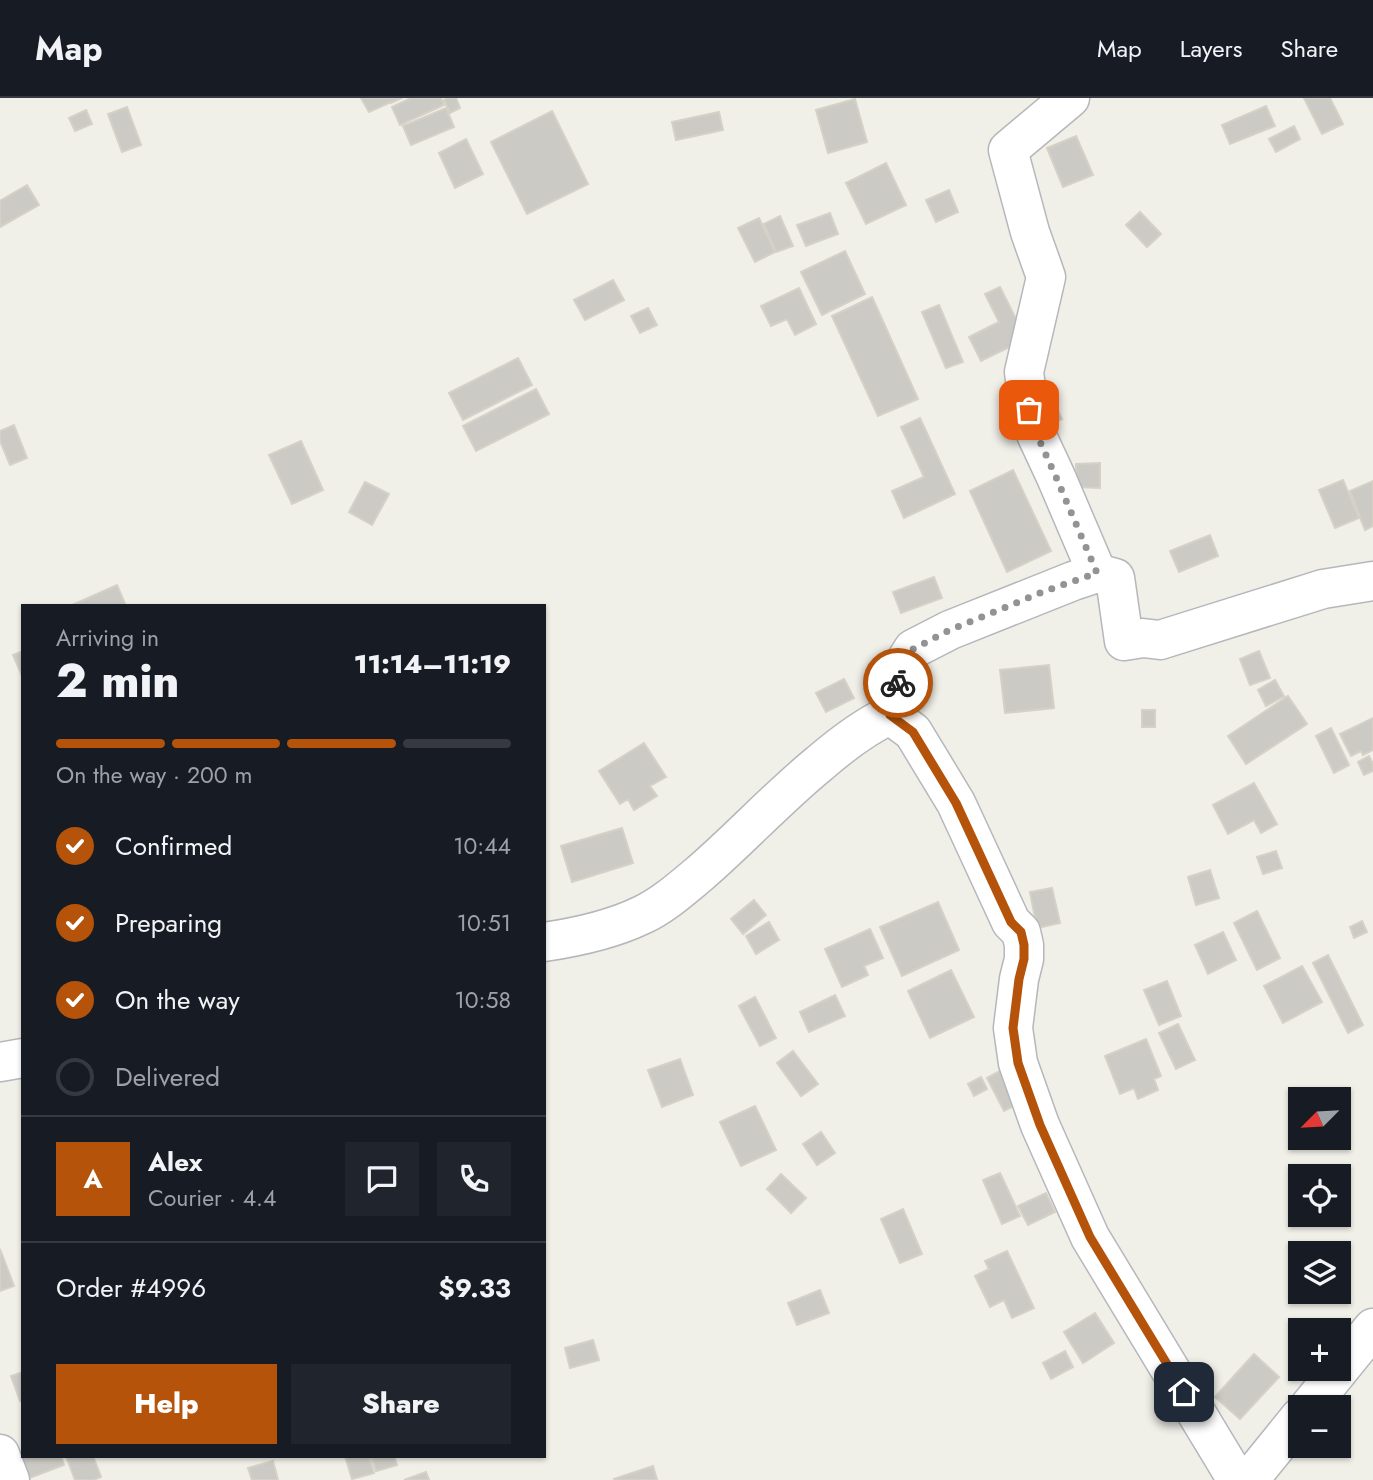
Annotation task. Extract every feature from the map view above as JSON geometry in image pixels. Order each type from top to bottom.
[{"type":"street","points":[[1070,98],[1008,150],[1030,232],[1046,277],[1024,372],[1029,410],[1036,433],[1097,573]]},
{"type":"street","points":[[546,942],[590,935],[643,915],[681,889],[725,852],[790,788],[847,740],[890,715],[903,665],[913,649],[950,630],[1097,573],[1115,578],[1124,641],[1143,638],[1160,640],[1323,589],[1373,581]]},
{"type":"street","points":[[890,715],[913,732],[949,791],[1011,922],[1021,932],[1024,959],[1013,1028],[1018,1063],[1049,1147],[1090,1237],[1237,1480]]},
{"type":"street","points":[[0,1062],[21,1058]]},
{"type":"street","points":[[1319,1395],[1373,1328]]},
{"type":"street","points":[[1249,1480],[1288,1432]]},
{"type":"street","points":[[0,1454],[10,1480]]},
{"type":"building","points":[[361,98],[402,98],[369,112]]},
{"type":"building","points":[[411,98],[441,98],[444,105],[400,125],[392,107]]},
{"type":"building","points":[[456,98],[460,108],[450,113],[444,100]]},
{"type":"building","points":[[1304,98],[1330,98],[1343,124],[1322,134]]},
{"type":"building","points":[[855,99],[867,142],[828,153],[816,110]]},
{"type":"building","points":[[1266,106],[1275,126],[1230,144],[1222,125]]},
{"type":"building","points":[[127,107],[141,145],[122,152],[108,114]]},
{"type":"building","points":[[446,108],[454,127],[411,145],[403,126]]},
{"type":"building","points":[[86,110],[92,124],[75,131],[69,118]]},
{"type":"building","points":[[552,111],[588,184],[527,214],[491,142]]},
{"type":"building","points":[[719,112],[723,130],[676,140],[672,122]]},
{"type":"building","points":[[1294,126],[1300,139],[1276,152],[1269,139]]},
{"type":"building","points":[[1076,136],[1093,175],[1063,187],[1047,148]]},
{"type":"building","points":[[466,139],[483,174],[455,188],[439,153]]},
{"type":"building","points":[[886,163],[906,205],[866,224],[846,183]]},
{"type":"building","points":[[27,185],[39,205],[0,227],[0,201]]},
{"type":"building","points":[[949,190],[958,212],[936,222],[926,200]]},
{"type":"building","points":[[1140,212],[1161,234],[1147,247],[1126,225]]},
{"type":"building","points":[[830,213],[838,234],[806,246],[797,225]]},
{"type":"building","points":[[780,216],[793,246],[776,252],[764,224]]},
{"type":"building","points":[[759,218],[775,252],[755,262],[738,228]]},
{"type":"building","points":[[845,251],[865,294],[822,315],[801,272]]},
{"type":"building","points":[[613,280],[624,300],[585,320],[574,300]]},
{"type":"building","points":[[1000,287],[1026,339],[981,361],[969,337],[999,322],[985,294]]},
{"type":"building","points":[[799,288],[816,324],[795,335],[787,319],[771,326],[761,306]]},
{"type":"building","points":[[872,297],[918,399],[878,416],[832,316]]},
{"type":"building","points":[[939,305],[963,362],[946,368],[922,312]]},
{"type":"building","points":[[648,308],[657,325],[640,333],[631,316]]},
{"type":"building","points":[[518,358],[532,385],[463,420],[449,393]]},
{"type":"building","points":[[536,389],[549,414],[476,451],[463,426]]},
{"type":"building","points":[[1054,403],[1062,419],[1046,426],[1039,411]]},
{"type":"building","points":[[920,418],[955,494],[904,518],[892,491],[924,477],[901,427]]},
{"type":"building","points":[[14,425],[27,458],[10,465],[0,441],[0,431]]},
{"type":"building","points":[[301,441],[323,490],[292,504],[269,455]]},
{"type":"building","points":[[1100,463],[1100,488],[1076,487],[1076,464]]},
{"type":"building","points":[[1013,470],[1051,551],[1007,572],[970,491]]},
{"type":"building","points":[[1343,480],[1359,518],[1335,528],[1319,490]]},
{"type":"building","points":[[1373,481],[1373,526],[1365,530],[1350,491]]},
{"type":"building","points":[[365,482],[389,494],[372,525],[349,512]]},
{"type":"building","points":[[1210,535],[1218,556],[1179,572],[1170,551]]},
{"type":"building","points":[[934,577],[942,598],[901,613],[893,592]]},
{"type":"building","points":[[117,585],[125,604],[74,604]]},
{"type":"building","points":[[1259,651],[1270,678],[1250,685],[1240,659]]},
{"type":"building","points":[[21,652],[21,673],[13,655]]},
{"type":"building","points":[[1049,665],[1054,708],[1005,713],[1000,670]]},
{"type":"building","points":[[844,679],[854,698],[826,712],[816,693]]},
{"type":"building","points":[[1275,680],[1284,696],[1266,706],[1258,690]]},
{"type":"building","points":[[1288,696],[1307,724],[1246,764],[1228,736]]},
{"type":"building","points":[[1142,710],[1155,710],[1155,727],[1142,727]]},
{"type":"building","points":[[1373,718],[1373,750],[1363,755],[1361,751],[1351,756],[1340,734]]},
{"type":"building","points":[[1331,728],[1349,765],[1334,773],[1316,736]]},
{"type":"building","points":[[644,743],[666,777],[650,786],[657,796],[634,810],[628,799],[620,804],[599,771]]},
{"type":"building","points":[[1369,756],[1373,771],[1364,775],[1358,762]]},
{"type":"building","points":[[1254,783],[1277,824],[1261,833],[1254,820],[1228,834],[1213,805]]},
{"type":"building","points":[[622,828],[633,863],[572,882],[561,846]]},
{"type":"building","points":[[1276,851],[1282,868],[1263,874],[1257,857]]},
{"type":"building","points":[[1210,870],[1219,898],[1196,905],[1188,877]]},
{"type":"building","points":[[1052,888],[1060,923],[1037,928],[1030,892]]},
{"type":"building","points":[[754,900],[766,915],[743,934],[731,919]]},
{"type":"building","points":[[938,902],[959,950],[902,976],[880,927]]},
{"type":"building","points":[[1257,911],[1280,958],[1257,970],[1234,923]]},
{"type":"building","points":[[1362,921],[1367,932],[1354,938],[1350,927]]},
{"type":"building","points":[[769,922],[779,940],[756,954],[746,936]]},
{"type":"building","points":[[870,929],[883,958],[864,966],[868,975],[842,987],[825,949]]},
{"type":"building","points":[[1223,932],[1236,960],[1208,974],[1195,945]]},
{"type":"building","points":[[1328,955],[1363,1025],[1348,1033],[1313,963]]},
{"type":"building","points":[[1302,966],[1322,1002],[1283,1023],[1264,986]]},
{"type":"building","points":[[951,970],[974,1017],[930,1038],[908,991]]},
{"type":"building","points":[[1167,981],[1181,1016],[1159,1025],[1144,990]]},
{"type":"building","points":[[835,995],[845,1016],[809,1032],[800,1012]]},
{"type":"building","points":[[755,997],[776,1038],[760,1046],[739,1006]]},
{"type":"building","points":[[1178,1024],[1195,1060],[1176,1069],[1159,1033]]},
{"type":"building","points":[[1146,1039],[1161,1076],[1154,1079],[1158,1090],[1138,1099],[1134,1088],[1120,1094],[1105,1056]]},
{"type":"building","points":[[793,1051],[818,1084],[801,1096],[777,1063]]},
{"type":"building","points":[[680,1059],[693,1095],[662,1107],[648,1070]]},
{"type":"building","points":[[1009,1066],[1026,1100],[1004,1111],[987,1078]]},
{"type":"building","points":[[981,1077],[987,1089],[974,1096],[968,1084]]},
{"type":"building","points":[[755,1106],[776,1150],[741,1166],[720,1122]]},
{"type":"building","points":[[821,1132],[835,1153],[817,1165],[803,1144]]},
{"type":"building","points":[[1000,1173],[1020,1216],[1002,1224],[983,1180]]},
{"type":"building","points":[[781,1174],[806,1198],[791,1213],[767,1189]]},
{"type":"building","points":[[1046,1193],[1055,1212],[1028,1225],[1018,1206]]},
{"type":"building","points":[[903,1209],[922,1254],[900,1263],[881,1219]]},
{"type":"building","points":[[0,1249],[14,1286],[0,1291]]},
{"type":"building","points":[[1007,1251],[1034,1308],[1012,1318],[1004,1300],[990,1307],[975,1276],[989,1269],[985,1261]]},
{"type":"building","points":[[820,1290],[829,1313],[797,1325],[788,1303]]},
{"type":"building","points":[[1095,1313],[1114,1343],[1083,1363],[1064,1332]]},
{"type":"building","points":[[593,1340],[599,1360],[570,1368],[565,1348]]},
{"type":"building","points":[[1065,1351],[1073,1367],[1051,1379],[1043,1363]]},
{"type":"building","points":[[1254,1354],[1279,1377],[1240,1419],[1215,1397]]},
{"type":"building","points":[[21,1373],[21,1401],[20,1401],[11,1376]]},
{"type":"building","points":[[21,1455],[21,1458],[62,1458],[64,1465],[24,1480],[12,1458]]},
{"type":"building","points":[[67,1458],[94,1458],[101,1477],[75,1480]]},
{"type":"building","points":[[346,1458],[370,1458],[374,1473],[352,1479]]},
{"type":"building","points":[[372,1458],[395,1458],[397,1465],[376,1471]]},
{"type":"building","points":[[273,1461],[278,1480],[252,1480],[248,1468]]},
{"type":"building","points":[[653,1466],[657,1480],[614,1479]]},
{"type":"building","points":[[426,1472],[429,1480],[404,1480]]},
{"type":"way so far","points":[[898,683],[903,665],[913,649],[950,630],[1097,573],[1036,433],[1029,410]]},
{"type":"route","points":[[898,683],[890,715],[913,732],[956,803],[1011,922],[1021,932],[1024,959],[1013,1028],[1018,1063],[1040,1125],[1090,1237],[1184,1392]]}]
